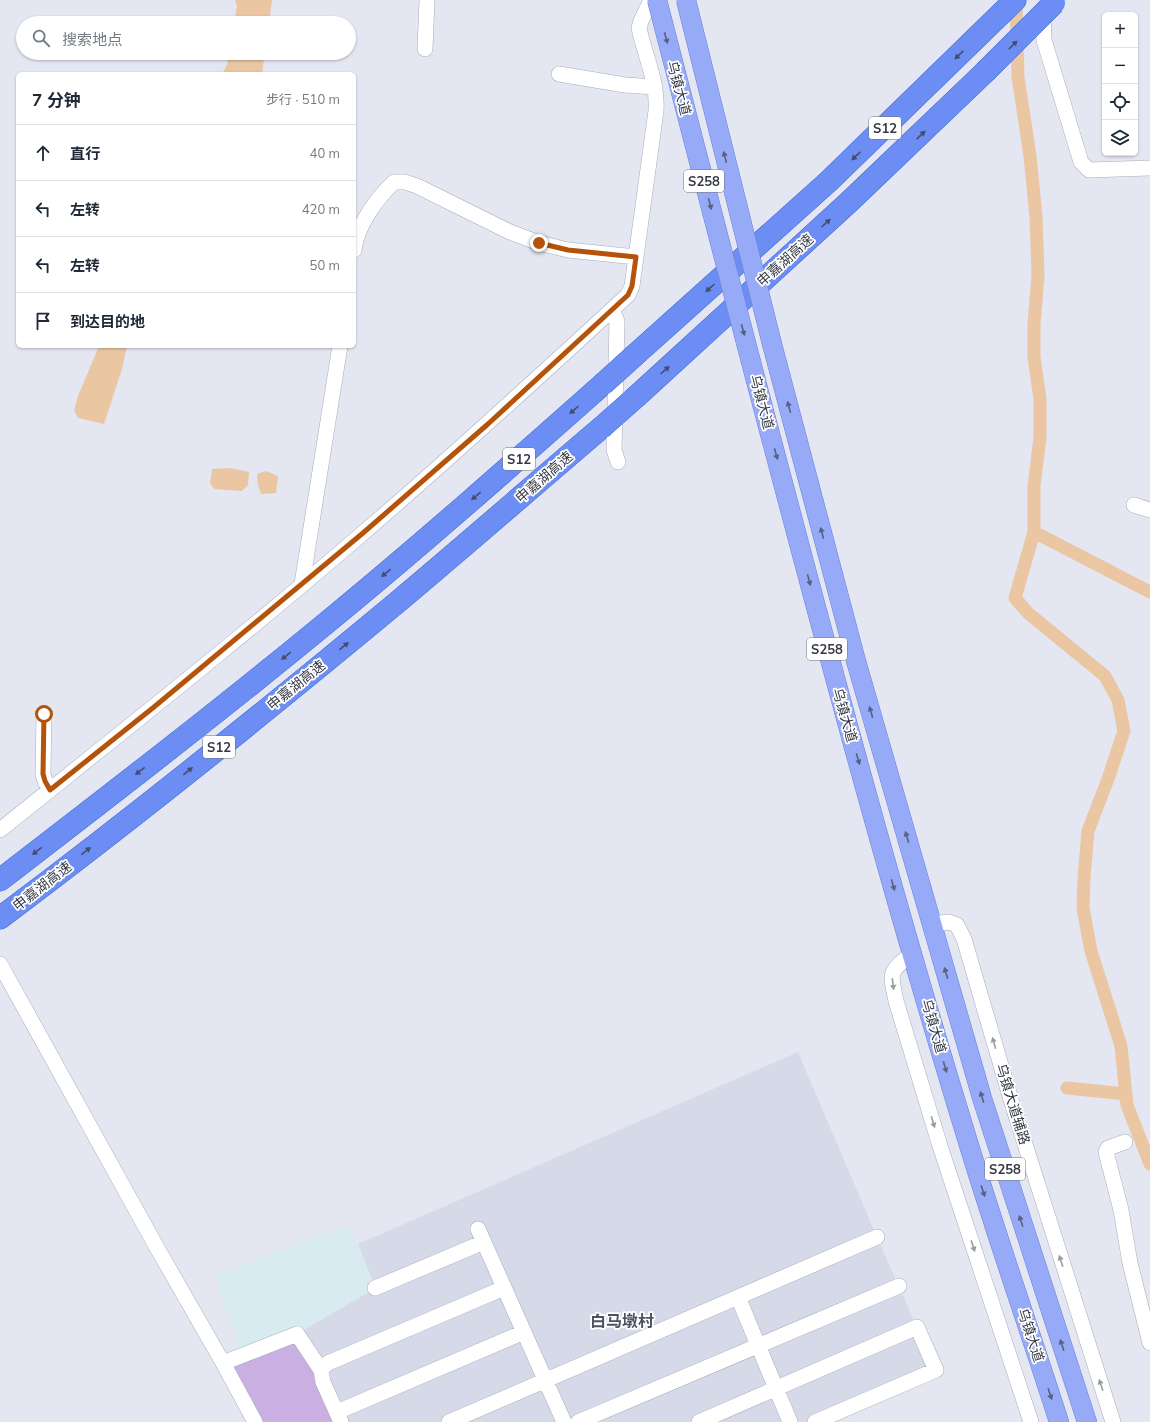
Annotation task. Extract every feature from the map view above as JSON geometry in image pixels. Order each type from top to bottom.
[{"type":"highway","name":"申嘉湖高速","points":[[0,880],[227,703],[416,548],[488,486],[829,181],[1015,0]]},
{"type":"highway","name":"申嘉湖高速","points":[[0,918],[210,754],[452,556],[601,428],[849,202],[986,72],[1051,1]]},
{"type":"main road","name":"乌镇大道","points":[[657,0],[835,680],[912,954],[965,1134],[1059,1422]]},
{"type":"main road","name":"乌镇大道","points":[[686,0],[772,344],[856,661],[987,1112],[1087,1422]]},
{"type":"street","points":[[424,49],[427,0]]},
{"type":"street","points":[[0,830],[154,707],[363,533],[488,424],[628,295],[632,286],[656,111],[654,79],[639,28],[640,21],[651,0]]},
{"type":"street","points":[[1051,1],[1044,40],[1081,162],[1088,170],[1150,168]]},
{"type":"street","points":[[559,74],[625,85],[655,87]]},
{"type":"street","points":[[356,242],[359,229],[387,188],[394,182],[405,182],[417,186],[510,232],[539,243],[568,250],[636,257]]},
{"type":"street","points":[[612,310],[617,321],[614,450],[618,462]]},
{"type":"street","points":[[302,584],[340,348]]},
{"type":"street","points":[[1134,505],[1150,510]]},
{"type":"street","points":[[44,714],[43,774],[50,790]]},
{"type":"street","name":"乌镇大道辅路","points":[[931,919],[957,925],[964,939],[1012,1104],[1113,1422]]},
{"type":"street","points":[[912,954],[897,966],[893,973],[892,981],[896,1001],[945,1161],[1031,1422]]},
{"type":"street","points":[[0,964],[255,1422]]},
{"type":"street","points":[[1125,1142],[1108,1148],[1106,1152],[1116,1189],[1130,1264],[1144,1298],[1150,1343]]},
{"type":"street","points":[[375,1288],[481,1236],[564,1422]]},
{"type":"street","points":[[449,1422],[877,1236]]},
{"type":"street","points":[[578,1422],[899,1286]]},
{"type":"street","points":[[321,1370],[328,1363],[504,1288]]},
{"type":"street","points":[[738,1297],[790,1422]]},
{"type":"street","points":[[699,1422],[917,1327],[936,1370],[815,1422]]},
{"type":"street","points":[[223,1363],[297,1334],[321,1370],[323,1382],[339,1417],[524,1332]]},
{"type":"shaded area","points":[[235,0],[272,0],[270,16],[235,16],[237,6]]},
{"type":"shaded area","points":[[228,60],[264,60],[262,72],[223,72]]},
{"type":"shaded area","points":[[98,348],[127,348],[122,369],[104,424],[78,418],[74,410],[78,396]]},
{"type":"shaded area","points":[[230,468],[249,472],[248,485],[242,491],[215,489],[210,484],[212,469]]},
{"type":"shaded area","points":[[266,471],[278,476],[276,493],[261,494],[257,474]]},
{"type":"shaded area","points":[[798,1052],[936,1370],[815,1422],[341,1422],[297,1334],[375,1288],[358,1244]]},
{"type":"shaded area","points":[[348,1225],[358,1244],[375,1288],[297,1334],[242,1356],[215,1276]]},
{"type":"shaded area","points":[[297,1334],[341,1422],[255,1422],[223,1363]]},
{"type":"waterway","points":[[1016,0],[1018,77],[1030,156],[1036,217],[1038,275],[1034,324],[1034,357],[1040,399],[1040,437],[1034,486],[1034,532],[1015,598],[1028,613],[1105,676],[1118,700],[1124,731],[1108,779],[1088,831],[1083,908],[1091,951],[1121,1046],[1127,1105],[1150,1164]]},
{"type":"waterway","points":[[1034,532],[1150,592]]},
{"type":"waterway","points":[[1067,1088],[1126,1094]]},
{"type":"district","name":"白马墩村","points":[[622,1321]]},
{"type":"route","points":[[44,714],[43,774],[50,790],[154,707],[363,533],[488,424],[628,295],[632,286],[636,257],[568,250],[539,243]]}]
